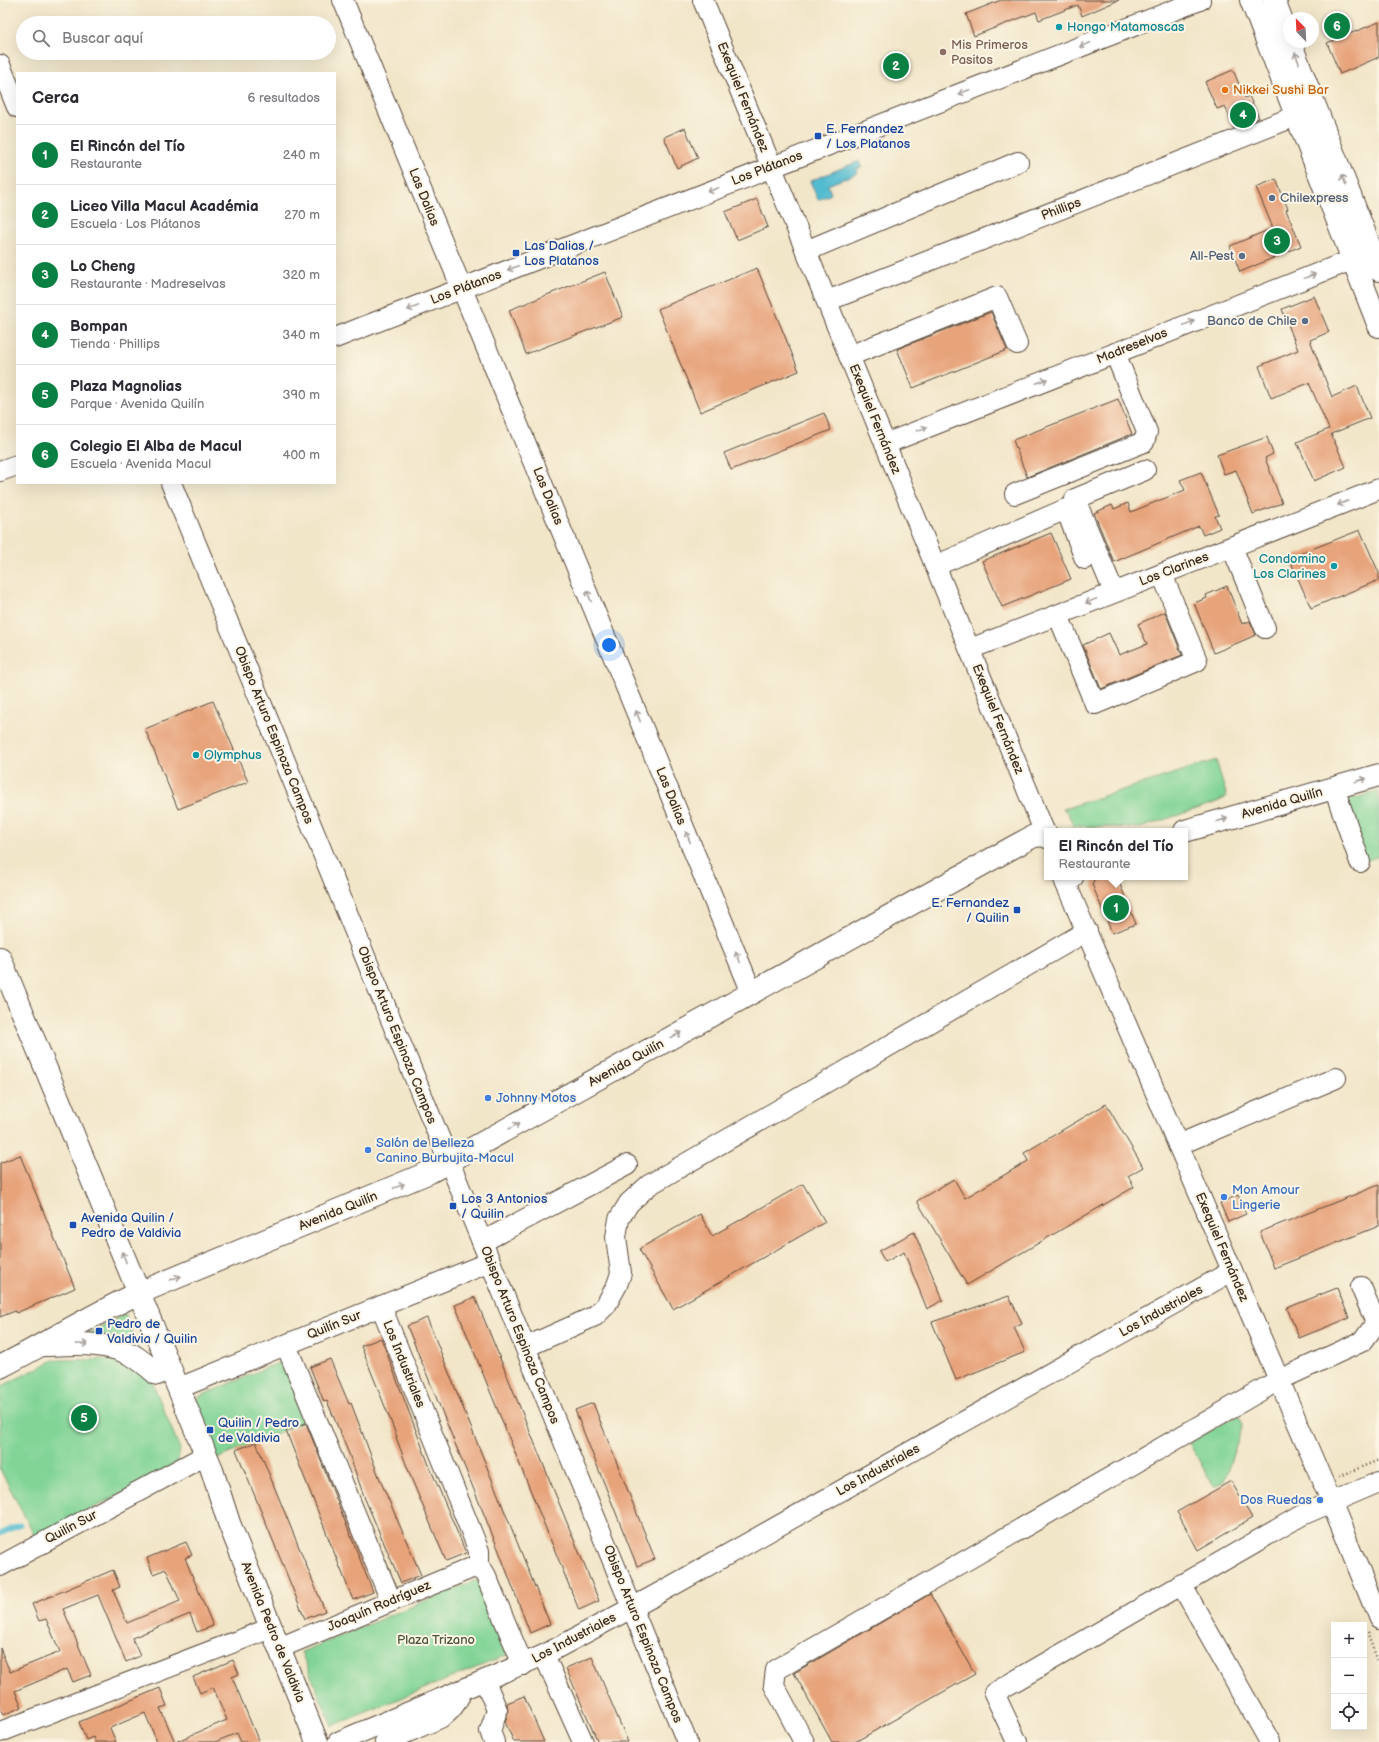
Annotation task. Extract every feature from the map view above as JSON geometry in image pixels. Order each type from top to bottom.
[{"type":"main road","points":[[1251,0],[1296,116],[1371,258]]},
{"type":"main road","points":[[1274,0],[1283,23]]},
{"type":"main road","points":[[1292,48],[1371,258],[1379,326]]},
{"type":"main road","name":"Avenida Quilín","points":[[1188,830],[1379,775]]},
{"type":"main road","name":"Avenida Quilín","points":[[0,1367],[132,1296],[413,1180],[449,1162],[1017,845],[1034,836],[1044,836]]},
{"type":"main road","name":"Avenida Pedro de Valdivia","points":[[0,958],[42,1061],[132,1296],[157,1374],[200,1458],[229,1523],[317,1742]]},
{"type":"main road","name":"Avenida Pedro de Valdivia","points":[[132,1296],[179,1388],[200,1458]]},
{"type":"main road","points":[[43,1345],[90,1344],[118,1349],[136,1357],[157,1374]]},
{"type":"street","name":"Las Dalias","points":[[343,0],[752,993]]},
{"type":"street","name":"Exequiel Fernández","points":[[703,0],[1044,829]]},
{"type":"street","name":"Los Plátanos","points":[[336,338],[1200,0]]},
{"type":"street","points":[[0,65],[16,105]]},
{"type":"street","name":"Phillips","points":[[827,301],[1296,116]]},
{"type":"street","points":[[806,251],[1018,162]]},
{"type":"street","name":"Madreselvas","points":[[885,444],[1115,353],[1371,258]]},
{"type":"street","points":[[849,356],[997,297],[1017,344]]},
{"type":"street","points":[[1015,494],[1144,442],[1147,432],[1115,353]]},
{"type":"street","points":[[0,472],[16,465]]},
{"type":"street","points":[[1114,592],[1075,499],[1144,470]]},
{"type":"street","name":"Obispo Arturo Espinoza Campos","points":[[171,484],[687,1742]]},
{"type":"street","name":"Los Clarines","points":[[970,649],[1379,489]]},
{"type":"street","points":[[935,566],[1066,510],[1085,559]]},
{"type":"street","points":[[1232,547],[1265,628]]},
{"type":"street","points":[[1058,615],[1095,704],[1197,662],[1162,574]]},
{"type":"street","points":[[1334,788],[1360,862]]},
{"type":"street","name":"Exequiel Fernández","points":[[1067,880],[1087,931],[1331,1501],[1379,1619]]},
{"type":"street","points":[[526,1347],[595,1316],[606,1305],[617,1285],[621,1273],[616,1237],[619,1219],[629,1203],[649,1185],[1087,931]]},
{"type":"street","points":[[1178,1145],[1336,1078]]},
{"type":"street","points":[[482,1242],[627,1165]]},
{"type":"street","name":"Quilín Sur","points":[[179,1388],[490,1262]]},
{"type":"street","name":"Los Industriales","points":[[338,1742],[544,1656],[1232,1271]]},
{"type":"street","points":[[804,1742],[774,1685],[776,1670],[1279,1380],[1363,1341],[1376,1323],[1361,1287]]},
{"type":"street","name":"Los Industriales","points":[[381,1306],[479,1551],[479,1569],[486,1576],[523,1665]]},
{"type":"street","points":[[286,1345],[391,1601]]},
{"type":"street","name":"Quilín Sur","points":[[0,1566],[200,1458]]},
{"type":"street","points":[[1017,1742],[994,1693],[1302,1515],[1331,1501],[1379,1482]]},
{"type":"street","name":"Joaquín Rodríguez","points":[[0,1732],[275,1638],[391,1601],[465,1570],[474,1567],[479,1569]]},
{"type":"street","points":[[1181,1584],[1270,1742]]},
{"type":"street","points":[[544,1656],[583,1742]]},
{"type":"street","points":[[485,1681],[497,1710],[490,1732],[494,1742]]},
{"type":"street","points":[[385,1742],[417,1736],[448,1714],[455,1706],[462,1691]]},
{"type":"path","points":[[1337,1477],[1379,1460]]},
{"type":"green space","points":[[1216,760],[1227,797],[1217,802],[1140,828],[1073,826],[1068,813],[1063,809]]},
{"type":"green space","points":[[1379,791],[1379,856],[1363,862],[1345,801]]},
{"type":"green space","points":[[125,1314],[141,1354],[70,1343]]},
{"type":"green space","points":[[129,1359],[149,1374],[180,1449],[177,1466],[35,1537],[0,1469],[0,1387],[54,1360]]},
{"type":"green space","points":[[285,1360],[310,1419],[214,1460],[193,1411],[198,1397]]},
{"type":"green space","points":[[1238,1415],[1243,1424],[1224,1481],[1214,1487],[1189,1443]]},
{"type":"green space","name":"Plaza Trizano","points":[[479,1579],[510,1654],[332,1726],[301,1652]]},
{"type":"water","points":[[859,161],[862,167],[857,169],[858,173],[828,185],[831,194],[818,200],[810,181]]},
{"type":"building","points":[[1001,0],[1119,0],[1082,16],[1078,5],[1039,20],[1036,12],[974,36],[966,14]]},
{"type":"building","points":[[1379,22],[1379,57],[1340,74],[1327,43]]},
{"type":"building","points":[[1233,70],[1245,98],[1249,96],[1259,118],[1234,128],[1225,106],[1217,109],[1205,82]]},
{"type":"building","points":[[685,128],[698,158],[677,168],[664,137]]},
{"type":"building","points":[[1276,179],[1288,209],[1286,210],[1301,246],[1240,272],[1230,246],[1273,228],[1256,187]]},
{"type":"building","points":[[757,199],[768,227],[737,240],[725,212]]},
{"type":"building","points":[[757,268],[799,371],[700,412],[658,309]]},
{"type":"building","points":[[605,272],[623,317],[526,354],[509,310]]},
{"type":"building","points":[[1314,296],[1329,332],[1310,340],[1332,397],[1357,386],[1370,418],[1331,434],[1346,467],[1314,481],[1297,442],[1329,429],[1309,383],[1271,398],[1259,366],[1298,350],[1282,309]]},
{"type":"building","points":[[991,312],[1007,350],[913,388],[897,349]]},
{"type":"building","points":[[1118,399],[1132,434],[1027,477],[1013,440]]},
{"type":"building","points":[[824,413],[831,430],[731,470],[724,453]]},
{"type":"building","points":[[1267,437],[1273,454],[1265,458],[1282,503],[1253,514],[1236,470],[1224,474],[1217,455]]},
{"type":"building","points":[[1201,472],[1219,515],[1215,516],[1220,528],[1203,535],[1199,526],[1114,562],[1094,513],[1112,505],[1114,509],[1128,503],[1131,512],[1185,490],[1180,480]]},
{"type":"building","name":"Condomino Los Clarines","points":[[1360,530],[1379,573],[1379,580],[1311,608],[1289,558]]},
{"type":"building","points":[[1051,533],[1071,579],[1002,607],[982,561]]},
{"type":"building","points":[[1227,586],[1242,624],[1250,621],[1256,635],[1214,653],[1194,603],[1207,598],[1206,595]]},
{"type":"building","points":[[1165,612],[1182,655],[1101,689],[1083,645],[1109,633],[1119,655],[1147,644],[1138,624]]},
{"type":"building","name":"Olymphus","points":[[213,701],[248,782],[178,809],[145,729]]},
{"type":"building","points":[[1094,880],[1118,880],[1136,924],[1112,933],[1092,884]]},
{"type":"building","points":[[1106,1104],[1143,1167],[1128,1176],[1134,1187],[967,1285],[917,1201],[954,1179],[965,1198],[1028,1161],[1024,1153]]},
{"type":"building","points":[[20,1155],[75,1288],[16,1313],[15,1311],[0,1317],[0,1163]]},
{"type":"building","points":[[803,1184],[825,1222],[673,1309],[639,1249],[700,1214],[712,1236]]},
{"type":"building","points":[[1379,1185],[1379,1226],[1274,1268],[1260,1232]]},
{"type":"building","points":[[1238,1195],[1246,1214],[1228,1222],[1220,1203]]},
{"type":"building","points":[[914,1232],[943,1300],[927,1309],[904,1252],[885,1262],[879,1251]]},
{"type":"building","points":[[1337,1288],[1349,1318],[1299,1338],[1287,1308]]},
{"type":"building","points":[[1009,1296],[1022,1323],[1014,1327],[1025,1352],[956,1380],[932,1322]]},
{"type":"building","points":[[475,1297],[599,1601],[579,1610],[455,1305]]},
{"type":"building","points":[[427,1318],[550,1624],[530,1633],[499,1551],[407,1326]]},
{"type":"building","points":[[381,1338],[429,1465],[466,1553],[446,1561],[412,1480],[397,1437],[361,1346]]},
{"type":"building","points":[[330,1359],[349,1404],[351,1403],[381,1482],[421,1575],[401,1583],[365,1499],[349,1454],[327,1401],[324,1402],[310,1367]]},
{"type":"building","points":[[593,1403],[655,1559],[637,1566],[575,1410]]},
{"type":"building","points":[[306,1423],[373,1592],[353,1600],[286,1431]]},
{"type":"building","points":[[256,1442],[325,1611],[305,1619],[236,1450]]},
{"type":"building","points":[[1231,1481],[1252,1518],[1198,1550],[1177,1512]]},
{"type":"building","points":[[186,1542],[192,1555],[185,1558],[213,1626],[197,1632],[190,1614],[132,1638],[140,1656],[126,1662],[98,1595],[63,1609],[91,1675],[73,1682],[67,1669],[15,1691],[22,1707],[3,1715],[0,1708],[0,1648],[10,1672],[60,1652],[46,1619],[39,1621],[32,1604],[113,1570],[120,1587],[113,1590],[127,1623],[180,1601],[166,1569],[153,1574],[147,1558]]},
{"type":"building","points":[[930,1594],[975,1674],[855,1742],[832,1742],[794,1673]]},
{"type":"building","points":[[592,1657],[628,1742],[598,1742],[566,1668]]},
{"type":"building","points":[[233,1660],[239,1674],[232,1677],[259,1742],[241,1742],[237,1733],[215,1742],[175,1742],[227,1720],[213,1687],[200,1693],[193,1677]]},
{"type":"building","points":[[160,1688],[167,1706],[160,1708],[175,1742],[157,1742],[145,1713],[110,1728],[116,1742],[95,1742],[93,1737],[86,1740],[79,1722]]},
{"type":"building","points":[[524,1696],[544,1742],[514,1742],[505,1722],[508,1713],[507,1703]]},
{"type":"waterway","points":[[0,1534],[20,1525]]},
{"type":"place","name":"Colegio El Alba de Macul","points":[[1337,26]]},
{"type":"place","name":"Hongo Matamoscas","points":[[1059,27]]},
{"type":"place","name":"Mis Primeros Pasitos","points":[[943,52]]},
{"type":"place","name":"Liceo Villa Macul Académia","points":[[896,66]]},
{"type":"place","name":"Nikkei Sushi Bar","points":[[1225,90]]},
{"type":"place","name":"Bompan","points":[[1243,115]]},
{"type":"place","name":"E. Fernandez / Los Platanos","points":[[818,136]]},
{"type":"place","name":"Chilexpress","points":[[1272,198]]},
{"type":"place","name":"Lo Cheng","points":[[1277,241]]},
{"type":"place","name":"Las Dalias / Los Platanos","points":[[516,253]]},
{"type":"place","name":"All-Pest","points":[[1242,256]]},
{"type":"place","name":"Banco de Chile","points":[[1305,321]]},
{"type":"place","name":"Condomino Los Clarines","points":[[1334,566]]},
{"type":"place","name":"Olymphus","points":[[196,755]]},
{"type":"place","name":"El Rincón del Tío","points":[[1116,908]]},
{"type":"place","name":"E. Fernandez / Quilin","points":[[1017,910]]},
{"type":"place","name":"Johnny Motos","points":[[488,1098]]},
{"type":"place","name":"Salón de Belleza Canino Burbujita-Macul","points":[[368,1150]]},
{"type":"place","name":"Mon Amour Lingerie","points":[[1224,1197]]},
{"type":"place","name":"Los 3 Antonios / Quilin","points":[[453,1206]]},
{"type":"place","name":"Avenida Quilin / Pedro de Valdivia","points":[[73,1225]]},
{"type":"place","name":"Pedro de Valdivia / Quilin","points":[[99,1331]]},
{"type":"place","name":"Plaza Magnolias","points":[[84,1418]]},
{"type":"place","name":"Quilin / Pedro de Valdivia","points":[[210,1430]]},
{"type":"place","name":"Dos Ruedas","points":[[1320,1500]]}]
